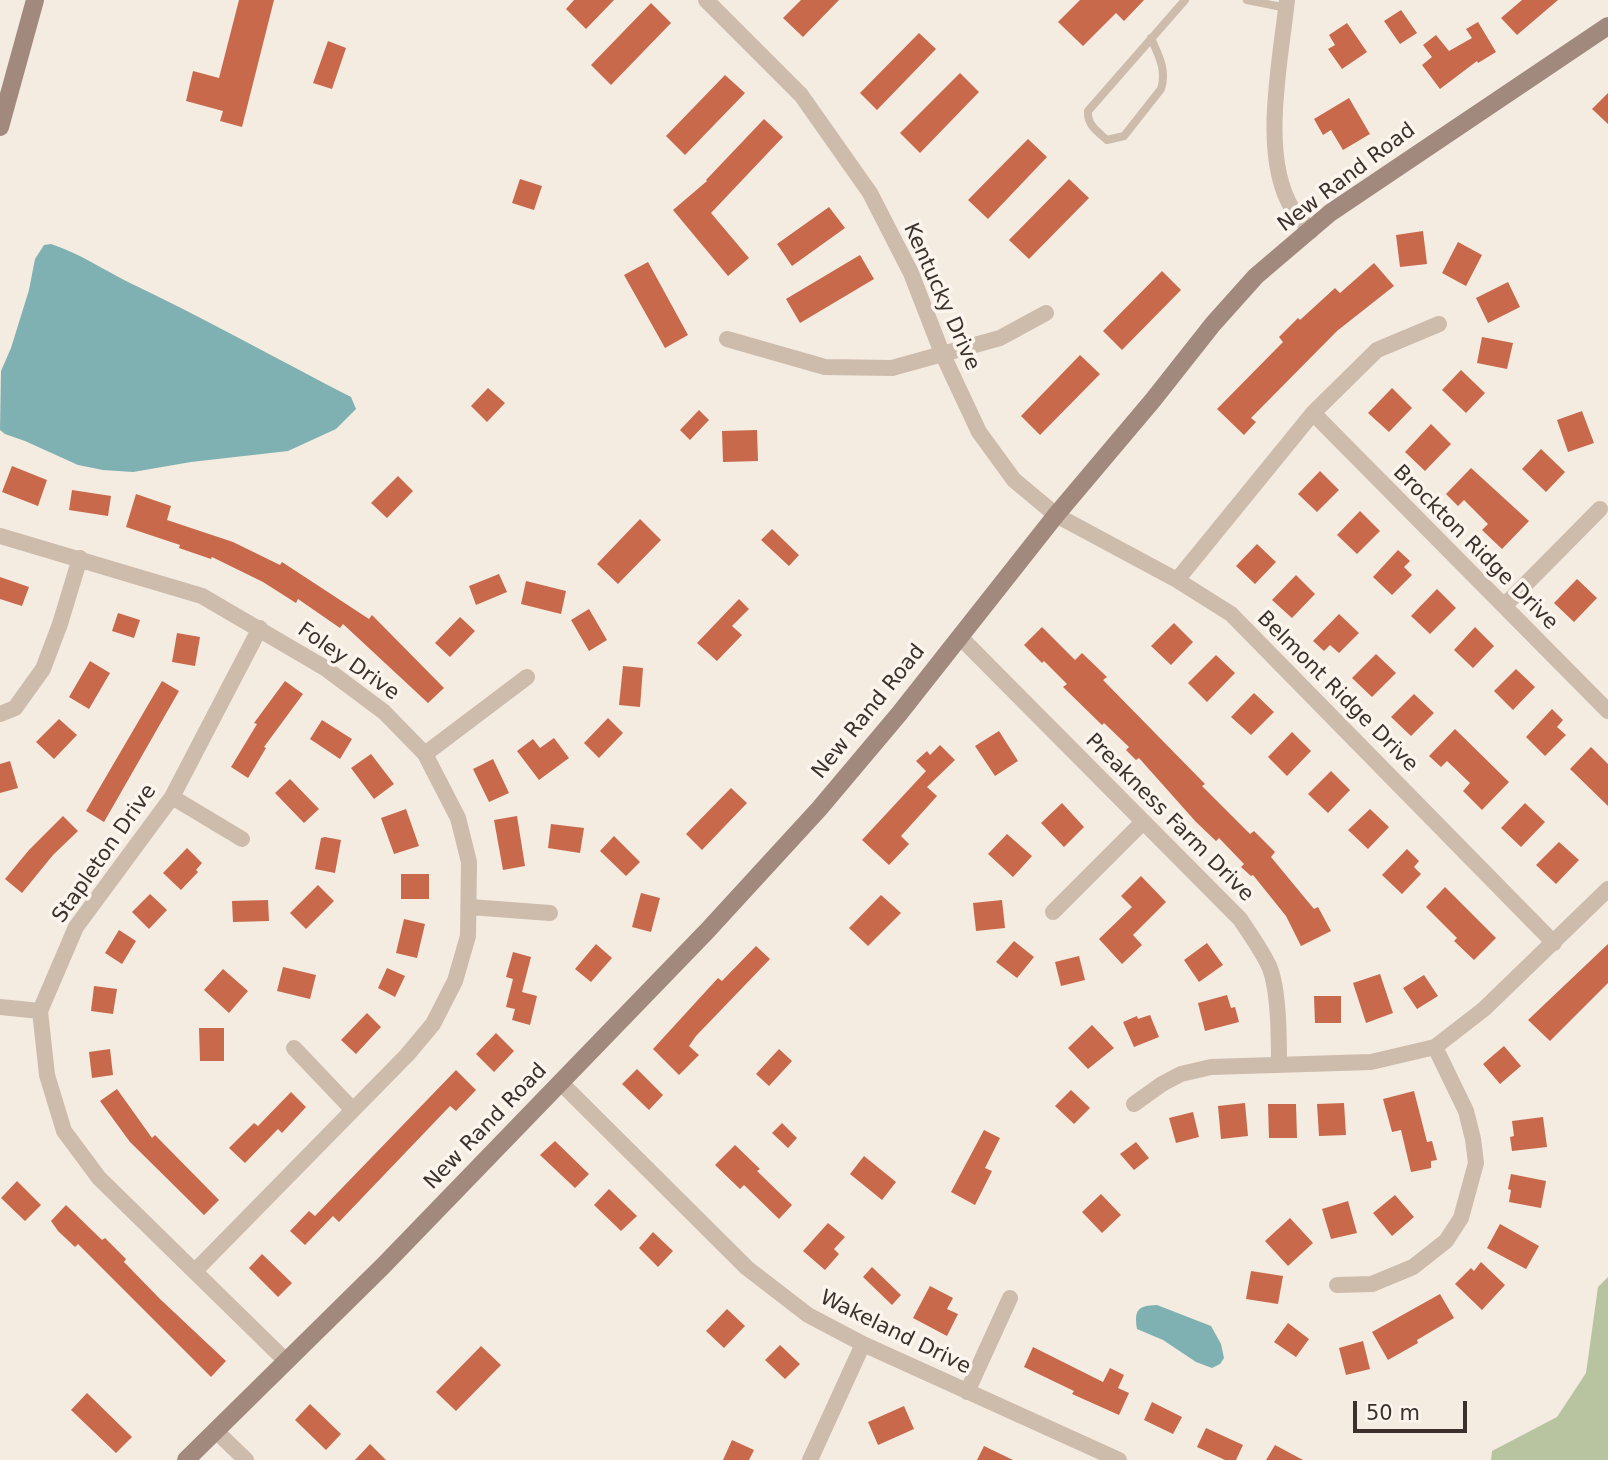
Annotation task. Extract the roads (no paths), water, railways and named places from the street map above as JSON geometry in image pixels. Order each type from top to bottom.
[{"type":"street","points":[[0,127],[35,0]]},
{"type":"street","name":"Kentucky Drive","points":[[706,0],[801,94],[870,192],[911,273],[942,353],[979,432],[1014,480],[1056,515]]},
{"type":"street","points":[[1287,4],[1273,128],[1281,180],[1292,209],[1311,231]]},
{"type":"street","name":"New Rand Road","points":[[186,1460],[383,1266],[561,1083],[819,809],[1056,515],[1256,276],[1330,213],[1606,30]]},
{"type":"street","points":[[727,339],[825,367],[892,368],[1000,338],[1046,313]]},
{"type":"street","points":[[1177,580],[1313,413],[1377,350],[1439,324]]},
{"type":"street","name":"Brockton Ridge Drive","points":[[1313,413],[1608,711]]},
{"type":"street","points":[[1504,606],[1600,509]]},
{"type":"street","name":"Belmont Ridge Drive","points":[[1056,515],[1177,580],[1231,614],[1554,943]]},
{"type":"street","name":"Foley Drive","points":[[0,536],[202,596],[325,668],[384,712],[425,754],[458,818],[469,862],[468,936],[455,981],[433,1024],[407,1055],[195,1271]]},
{"type":"street","points":[[0,714],[15,708],[43,668],[80,558]]},
{"type":"street","name":"Stapleton Drive","points":[[260,628],[172,797],[76,927],[40,1010],[47,1075],[64,1132],[99,1178],[286,1361]]},
{"type":"street","name":"Preakness Farm Drive","points":[[960,637],[1240,919],[1270,969],[1276,1004],[1279,1065]]},
{"type":"street","points":[[425,754],[527,677]]},
{"type":"street","points":[[172,797],[242,839]]},
{"type":"street","points":[[1053,912],[1143,822]]},
{"type":"street","points":[[1134,1104],[1181,1074],[1211,1067],[1371,1062],[1435,1047],[1484,1009],[1608,889]]},
{"type":"street","points":[[470,907],[550,913]]},
{"type":"street","points":[[0,1007],[40,1010]]},
{"type":"street","points":[[1337,1285],[1372,1284],[1413,1267],[1446,1241],[1461,1218],[1476,1163],[1473,1139],[1466,1111],[1435,1047]]},
{"type":"street","points":[[294,1048],[352,1109]]},
{"type":"street","name":"Wakeland Drive","points":[[561,1083],[747,1268],[808,1315],[863,1344],[1119,1460]]},
{"type":"street","points":[[967,1392],[1010,1298]]},
{"type":"street","points":[[810,1460],[863,1344]]},
{"type":"street","points":[[217,1432],[246,1460]]},
{"type":"lane","points":[[1151,38],[1163,65],[1164,80],[1161,89],[1124,136],[1107,140],[1092,127],[1088,111],[1151,38],[1185,0]]},
{"type":"lane","points":[[1247,0],[1287,4]]},
{"type":"water","points":[[51,244],[351,397],[356,409],[336,429],[288,451],[191,462],[133,472],[78,465],[5,434],[0,430],[1,371],[29,290],[35,259],[44,245]]},
{"type":"water","points":[[1157,1305],[1211,1326],[1221,1344],[1224,1358],[1220,1364],[1212,1368],[1196,1362],[1163,1340],[1137,1329],[1136,1317],[1139,1310],[1145,1306]]}]
